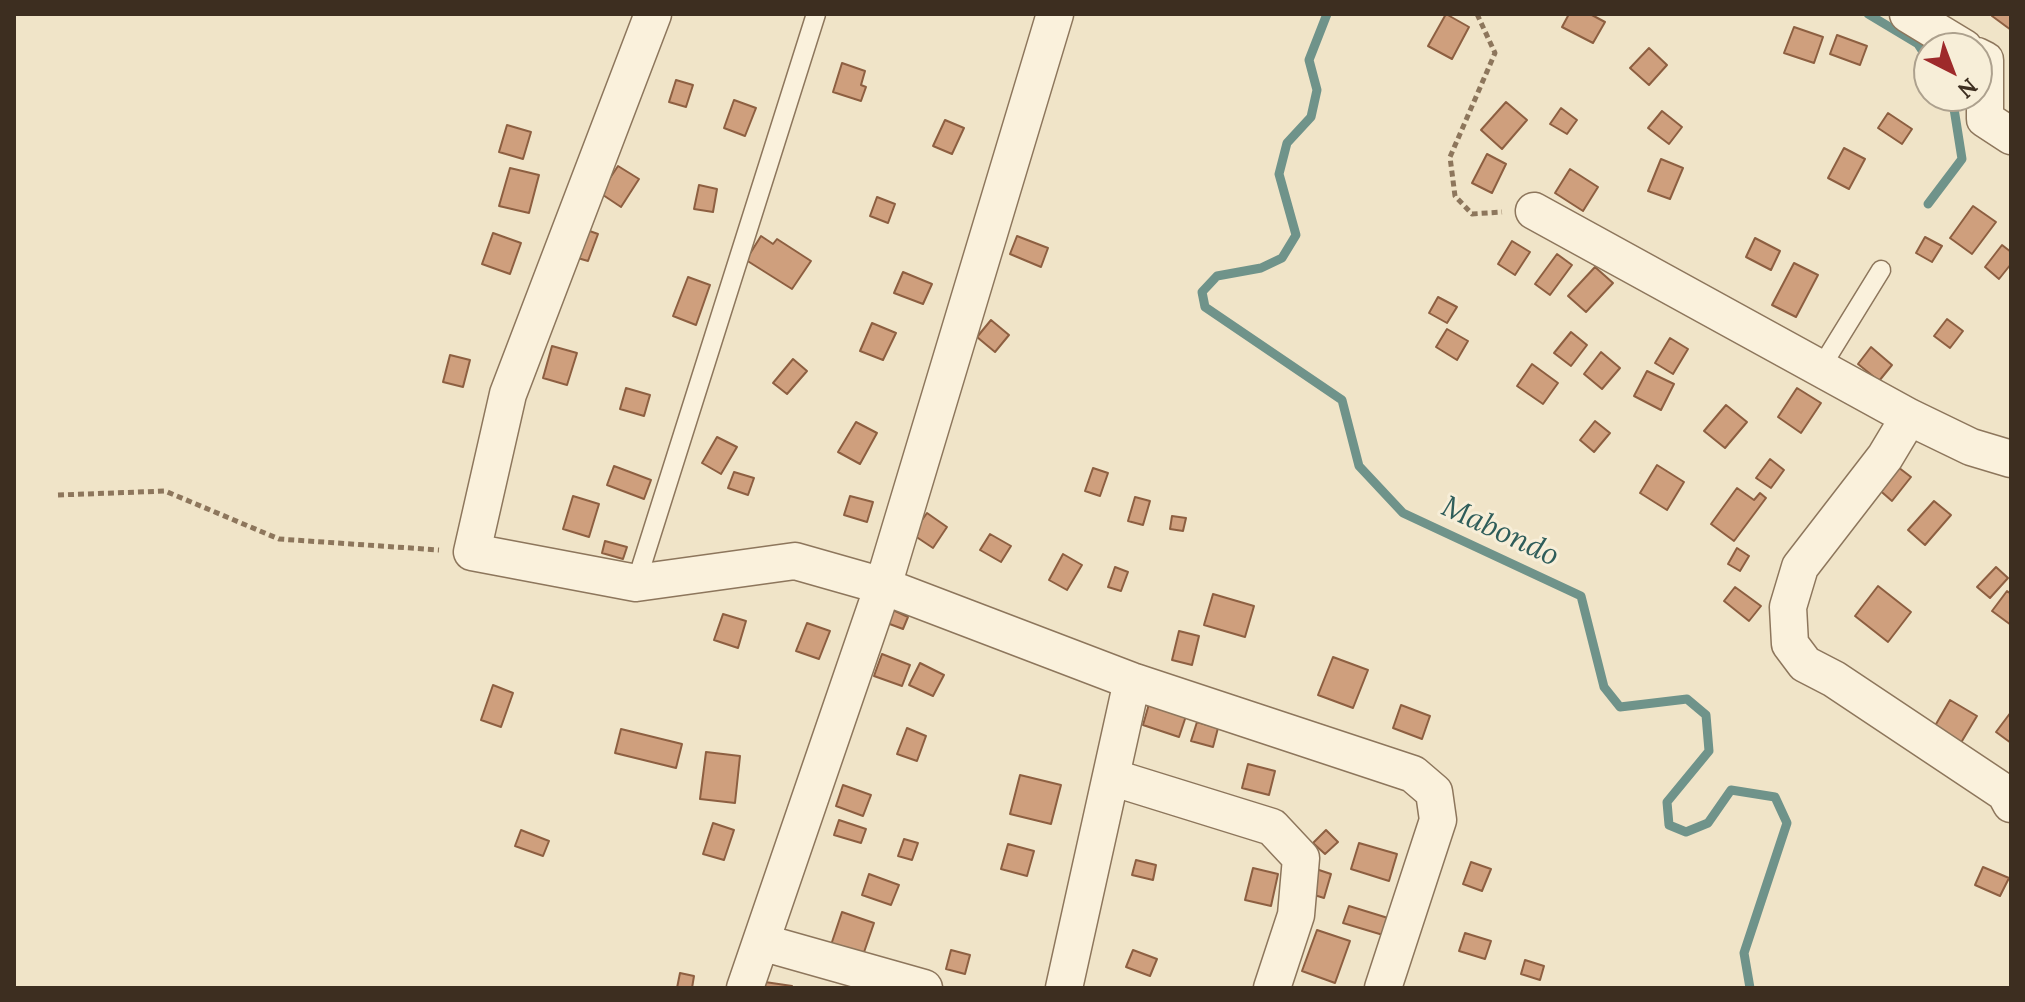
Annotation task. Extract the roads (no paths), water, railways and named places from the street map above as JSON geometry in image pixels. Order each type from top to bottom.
[{"type":"street","points":[[653,14],[508,394],[472,552],[636,583],[795,561],[883,586],[1132,681],[1413,774],[1434,792],[1438,820],[1383,988]]},
{"type":"street","points":[[745,988],[883,586],[1055,14]]},
{"type":"street","points":[[1908,14],[1938,32]]},
{"type":"street","points":[[1985,112],[1985,119],[2011,136]]},
{"type":"street","points":[[1534,211],[1909,417],[1971,447],[2011,459]]},
{"type":"street","points":[[1909,417],[1885,457],[1800,567],[1788,607],[1790,644],[1805,664],[1834,679],[2005,793],[2011,804]]},
{"type":"street","points":[[1064,988],[1132,681]]},
{"type":"street","points":[[1111,777],[1272,827],[1301,858],[1296,915],[1272,988]]},
{"type":"street","points":[[761,942],[924,988]]},
{"type":"lane","points":[[636,583],[816,14]]},
{"type":"lane","points":[[1820,369],[1881,270]]},
{"type":"waterway","name":"Mabondo","points":[[1327,14],[1309,60],[1317,90],[1311,117],[1287,143],[1279,174],[1296,235],[1282,258],[1261,268],[1217,276],[1202,292],[1205,307],[1342,400],[1359,466],[1403,513],[1581,596],[1604,687],[1620,707],[1687,699],[1706,715],[1709,751],[1667,802],[1669,825],[1686,832],[1708,823],[1731,790],[1775,797],[1787,823],[1744,953],[1750,988]]},
{"type":"waterway","points":[[1868,14],[1913,41]]},
{"type":"waterway","points":[[1928,204],[1962,159],[1955,112]]}]
